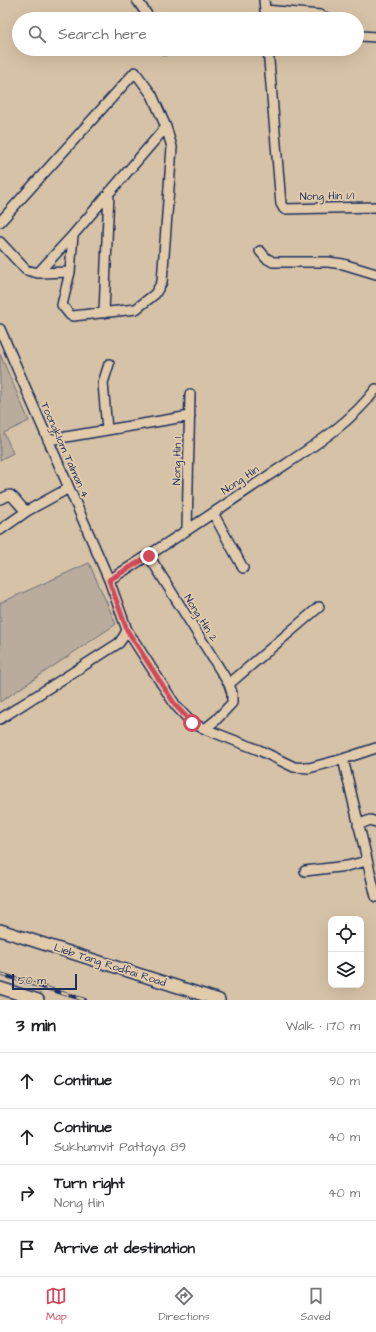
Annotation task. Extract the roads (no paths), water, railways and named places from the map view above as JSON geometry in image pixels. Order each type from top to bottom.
[{"type":"street","points":[[137,0],[145,12]]},
{"type":"street","points":[[265,10],[287,12]]},
{"type":"street","points":[[364,36],[376,37]]},
{"type":"street","name":"Nong Hin 1/1","points":[[269,56],[281,204],[284,209],[376,207]]},
{"type":"street","points":[[0,222],[135,72],[152,95],[166,126],[172,147],[162,282],[155,294],[136,310],[73,316],[70,315],[62,305],[70,272],[73,235]]},
{"type":"street","points":[[38,273],[73,235],[166,126]]},
{"type":"street","points":[[104,313],[109,192]]},
{"type":"street","points":[[1,245],[26,270],[38,273],[70,272]]},
{"type":"street","points":[[260,251],[266,258],[273,262],[328,262],[343,264],[376,274]]},
{"type":"street","name":"Toongklom Talman 4","points":[[0,329],[109,580],[127,630],[176,706],[192,723],[294,766],[309,768],[376,748]]},
{"type":"street","points":[[107,430],[103,383],[109,364]]},
{"type":"street","name":"Nong Hin","points":[[109,580],[149,556],[327,436],[362,406],[375,392]]},
{"type":"street","name":"Nong Hin 1","points":[[187,530],[190,394]]},
{"type":"street","points":[[48,440],[190,416]]},
{"type":"street","points":[[0,530],[27,511],[69,488]]},
{"type":"street","points":[[0,499],[10,495],[13,496],[24,510],[27,511]]},
{"type":"street","points":[[213,512],[243,568]]},
{"type":"street","name":"Nong Hin 2","points":[[149,556],[231,688]]},
{"type":"street","points":[[205,729],[216,720],[232,702],[231,688],[319,607]]},
{"type":"street","points":[[0,719],[118,643],[127,630]]},
{"type":"street","points":[[343,759],[376,897]]},
{"type":"street","points":[[358,825],[370,820],[376,822]]},
{"type":"street","points":[[305,871],[347,866],[367,861]]},
{"type":"street","name":"Lieb Tang Rodfai Road","points":[[0,930],[219,1000]]},
{"type":"street","points":[[0,988],[38,1000]]},
{"type":"railway","points":[[0,974],[85,1000]]}]
